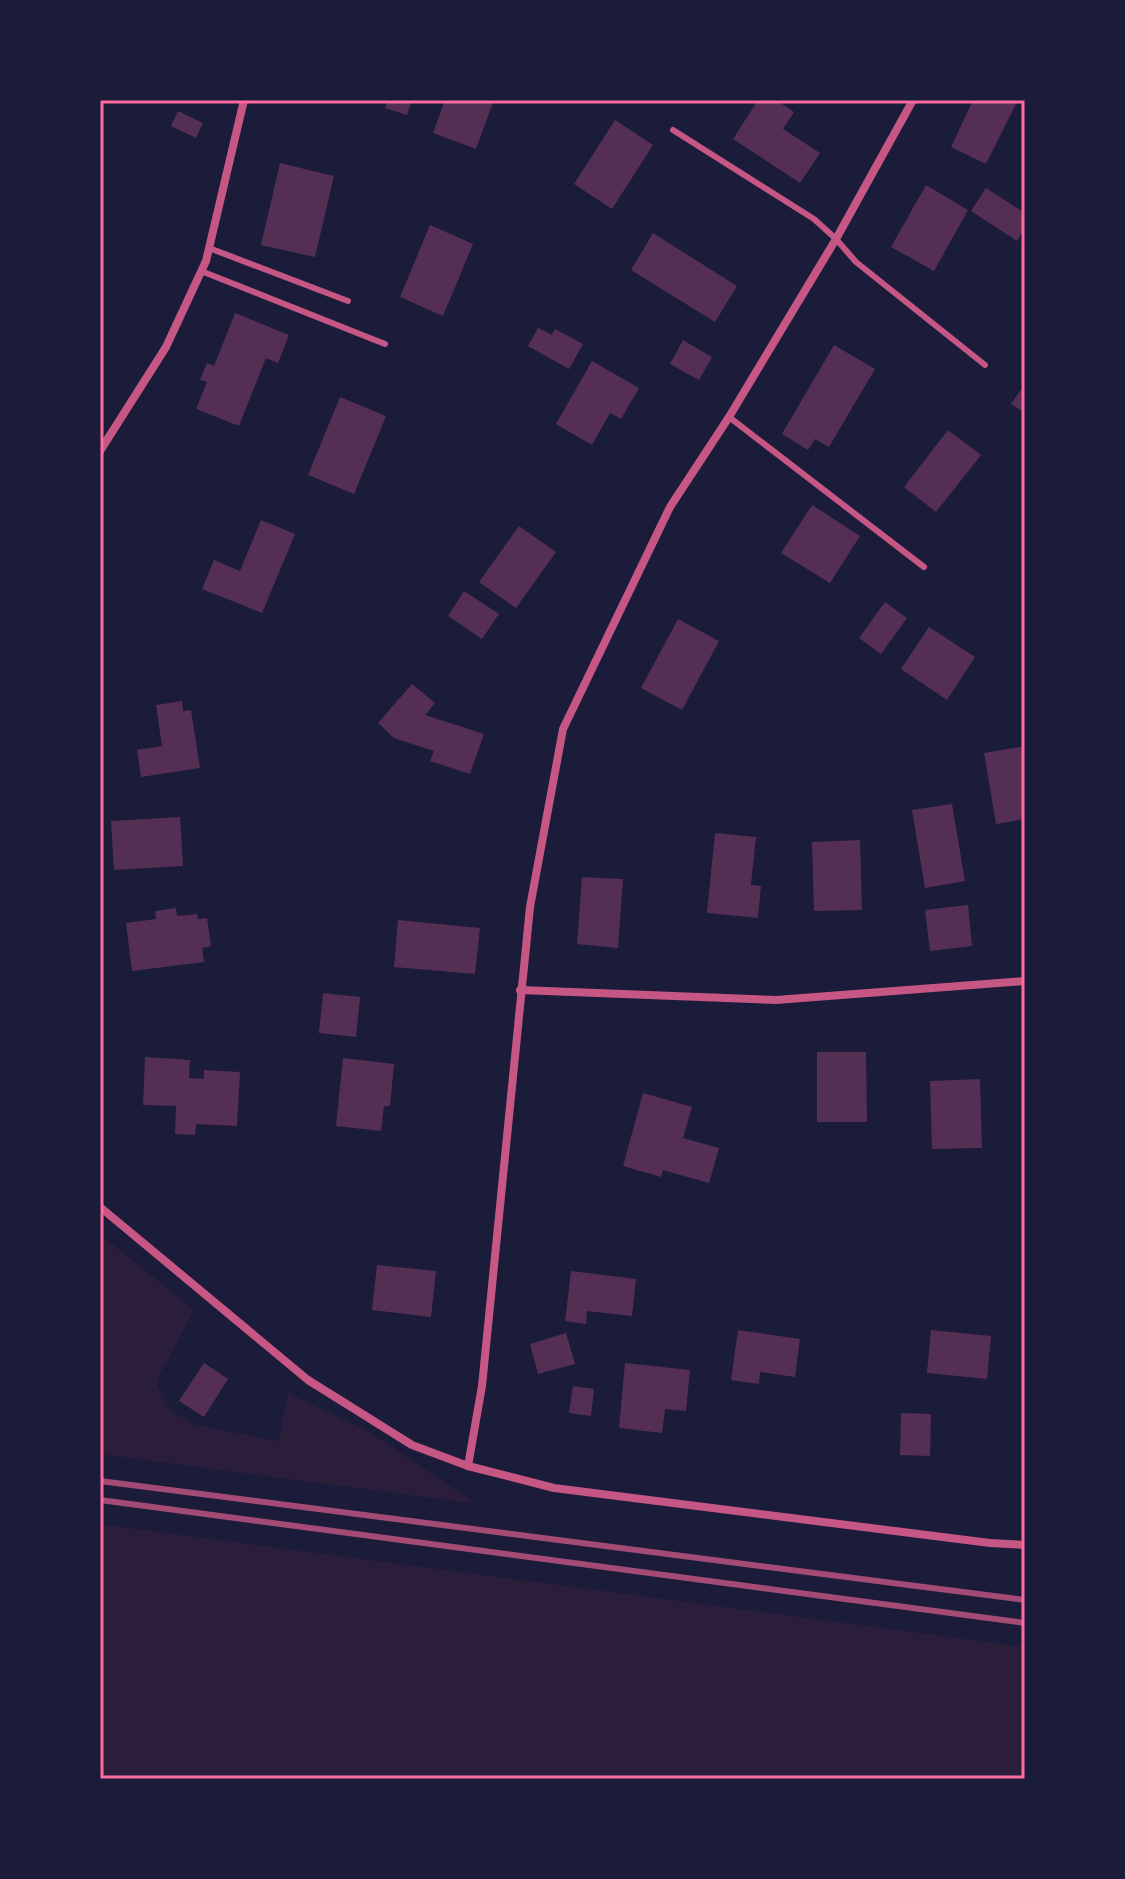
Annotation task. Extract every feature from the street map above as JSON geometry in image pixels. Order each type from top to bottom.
[{"type":"street","points":[[100,451],[166,347],[201,271],[244,100]]},
{"type":"street","points":[[468,1466],[482,1386],[530,907],[563,729],[670,507],[729,417],[836,239],[913,100]]},
{"type":"street","points":[[520,990],[776,1000],[1025,981]]},
{"type":"street","points":[[100,1207],[308,1380],[412,1445],[468,1466],[554,1488],[1025,1545]]},
{"type":"lane","points":[[673,130],[814,219],[856,262],[985,365]]},
{"type":"lane","points":[[209,248],[348,301]]},
{"type":"lane","points":[[201,271],[385,344]]},
{"type":"lane","points":[[729,417],[924,567]]},
{"type":"shaded area","points":[[100,1234],[194,1310],[156,1382],[171,1411],[196,1425],[278,1441],[288,1393],[368,1431],[477,1504],[100,1454]]},
{"type":"shaded area","points":[[100,1524],[1025,1647],[1025,1779],[100,1779]]},
{"type":"building","points":[[388,100],[412,100],[407,115],[385,108]]},
{"type":"building","points":[[445,100],[494,100],[476,149],[433,133]]},
{"type":"building","points":[[758,100],[776,100],[794,112],[783,129],[820,153],[800,183],[733,139]]},
{"type":"building","points":[[973,100],[1018,100],[986,164],[951,147]]},
{"type":"building","points":[[178,111],[203,123],[196,138],[171,126]]},
{"type":"building","points":[[615,120],[653,145],[612,209],[574,184]]},
{"type":"building","points":[[280,163],[334,176],[315,257],[261,245]]},
{"type":"building","points":[[926,185],[968,210],[934,271],[891,247]]},
{"type":"building","points":[[986,188],[1025,213],[1025,228],[1017,241],[971,211]]},
{"type":"building","points":[[430,225],[473,244],[443,316],[400,297]]},
{"type":"building","points":[[653,233],[737,286],[715,322],[631,270]]},
{"type":"building","points":[[235,313],[289,335],[278,363],[266,358],[239,426],[196,409],[207,382],[200,380],[207,363],[214,366]]},
{"type":"building","points":[[538,328],[552,335],[555,329],[583,344],[569,369],[528,346]]},
{"type":"building","points":[[683,340],[712,357],[699,380],[670,364]]},
{"type":"building","points":[[834,345],[875,369],[829,447],[815,439],[808,450],[782,434]]},
{"type":"building","points":[[592,361],[639,388],[621,419],[610,413],[592,445],[556,424]]},
{"type":"building","points":[[1025,384],[1025,413],[1011,404]]},
{"type":"building","points":[[340,397],[386,416],[354,494],[308,475]]},
{"type":"building","points":[[948,430],[981,455],[936,512],[904,487]]},
{"type":"building","points":[[812,505],[860,536],[830,583],[781,553]]},
{"type":"building","points":[[261,520],[295,534],[262,613],[202,589],[214,560],[240,571]]},
{"type":"building","points":[[519,526],[556,552],[516,608],[479,582]]},
{"type":"building","points":[[464,591],[499,614],[482,639],[448,616]]},
{"type":"building","points":[[885,602],[907,618],[881,654],[859,638]]},
{"type":"building","points":[[678,619],[719,641],[682,710],[641,688]]},
{"type":"building","points":[[929,627],[975,657],[947,700],[901,669]]},
{"type":"building","points":[[412,684],[435,703],[425,715],[484,734],[470,774],[430,761],[434,751],[394,738],[378,723]]},
{"type":"building","points":[[182,701],[183,711],[191,710],[200,768],[141,777],[137,750],[162,746],[156,705]]},
{"type":"building","points":[[1025,746],[1025,819],[996,824],[984,753]]},
{"type":"building","points":[[952,804],[965,881],[925,888],[912,810]]},
{"type":"building","points":[[180,817],[183,866],[114,870],[111,821]]},
{"type":"building","points":[[715,833],[756,837],[751,885],[761,886],[758,918],[707,913]]},
{"type":"building","points":[[860,840],[862,910],[814,911],[812,842]]},
{"type":"building","points":[[582,877],[623,879],[618,948],[577,944]]},
{"type":"building","points":[[968,905],[972,946],[930,951],[925,910]]},
{"type":"building","points":[[176,908],[177,916],[197,914],[198,919],[207,918],[211,946],[202,948],[204,962],[132,971],[126,923],[156,919],[155,911]]},
{"type":"building","points":[[398,920],[480,928],[475,974],[394,967]]},
{"type":"building","points":[[323,993],[360,997],[356,1037],[319,1033]]},
{"type":"building","points":[[817,1052],[866,1052],[867,1122],[817,1122]]},
{"type":"building","points":[[145,1057],[190,1060],[189,1078],[204,1079],[204,1070],[240,1072],[237,1126],[196,1124],[195,1135],[175,1134],[176,1106],[143,1105]]},
{"type":"building","points":[[343,1058],[394,1064],[390,1106],[384,1106],[381,1131],[336,1126]]},
{"type":"building","points":[[980,1079],[982,1148],[932,1149],[930,1081]]},
{"type":"building","points":[[643,1093],[692,1107],[683,1138],[719,1148],[709,1183],[663,1170],[661,1177],[623,1166]]},
{"type":"building","points":[[377,1265],[436,1271],[431,1317],[372,1310]]},
{"type":"building","points":[[571,1271],[636,1279],[632,1316],[587,1311],[586,1324],[565,1321]]},
{"type":"building","points":[[738,1330],[800,1339],[795,1377],[760,1372],[759,1384],[731,1380]]},
{"type":"building","points":[[931,1330],[991,1336],[987,1379],[927,1373]]},
{"type":"building","points":[[566,1333],[575,1364],[538,1374],[530,1344]]},
{"type":"building","points":[[204,1363],[228,1379],[204,1417],[179,1401]]},
{"type":"building","points":[[625,1363],[690,1370],[686,1411],[665,1409],[662,1433],[619,1428]]},
{"type":"building","points":[[573,1386],[594,1389],[591,1416],[569,1413]]},
{"type":"building","points":[[901,1413],[931,1414],[930,1456],[900,1455]]},
{"type":"railway","points":[[100,1481],[1025,1600]]},
{"type":"railway","points":[[100,1500],[1025,1623]]}]
